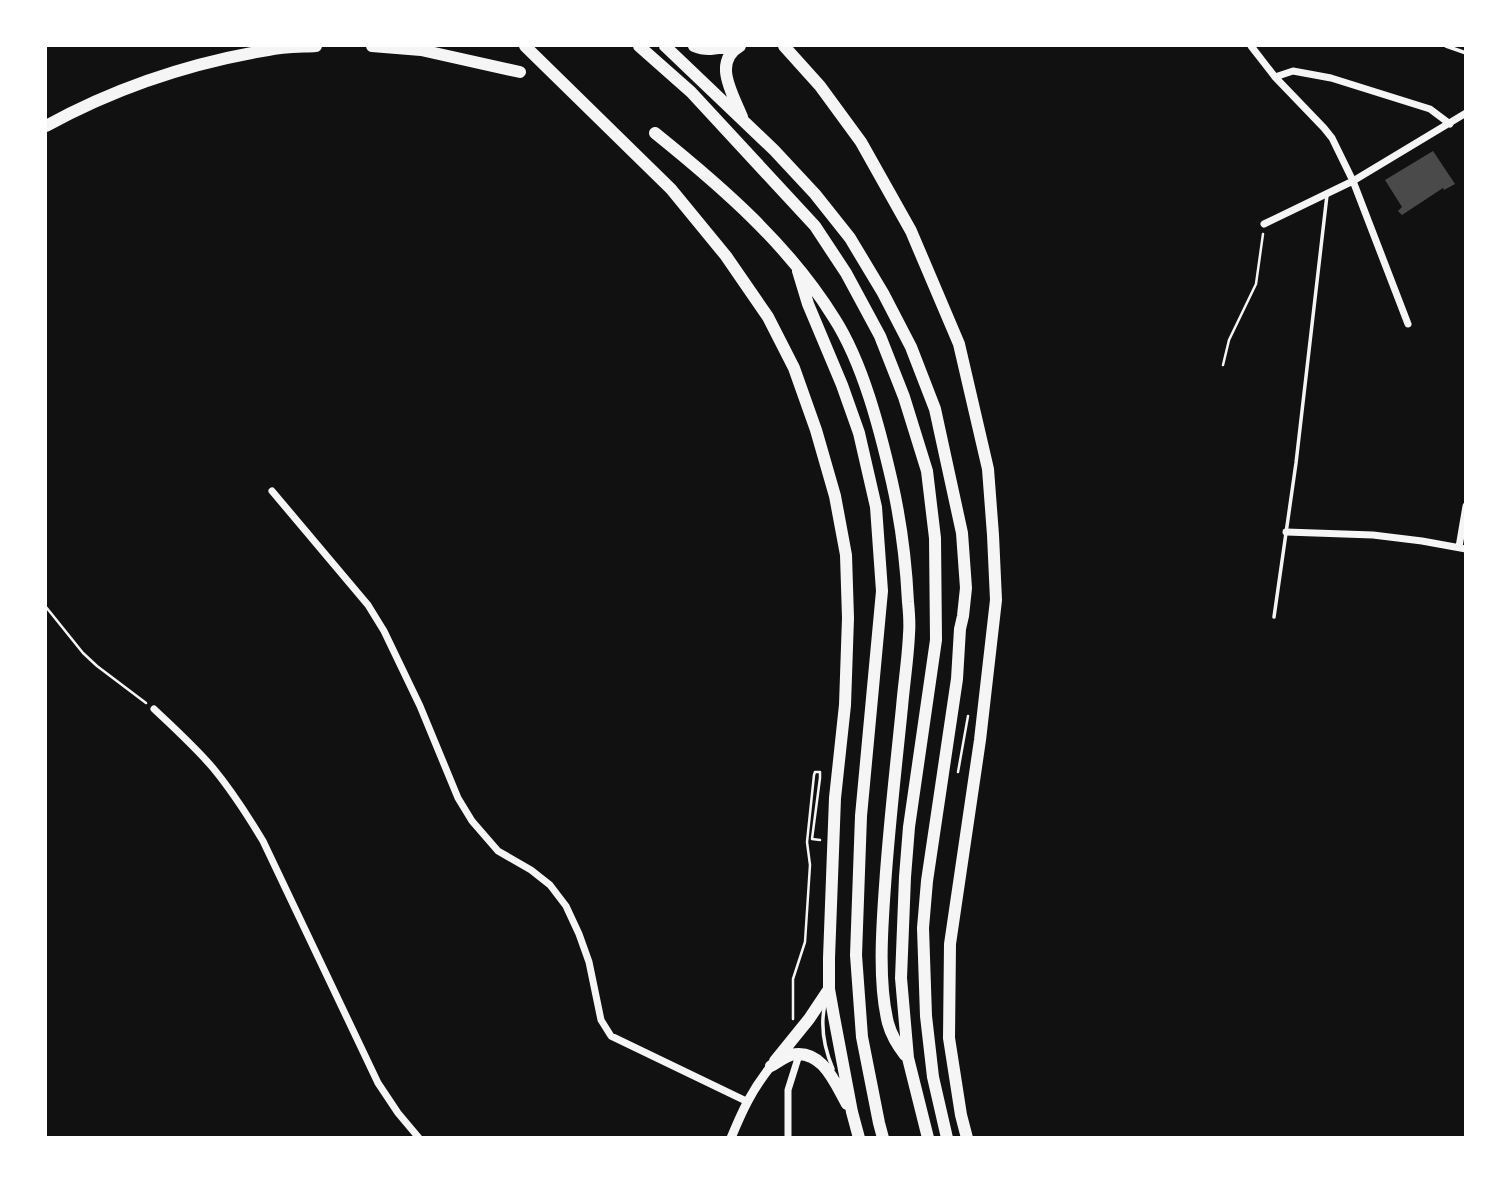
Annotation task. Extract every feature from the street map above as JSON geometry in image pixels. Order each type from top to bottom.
[{"type":"highway","points":[[46,126],[109,95],[178,70],[269,50],[316,46]]},
{"type":"highway","points":[[372,46],[421,50],[520,72]]},
{"type":"highway","points":[[525,46],[671,189],[726,256],[768,317],[794,368],[816,430],[835,496],[846,555],[848,618],[845,705],[835,811],[829,930],[830,989],[859,1138]]},
{"type":"highway","points":[[639,46],[691,92],[815,226],[846,273],[880,336],[904,397],[926,471],[935,538],[936,640],[909,827],[901,978],[908,1058],[928,1138]]},
{"type":"highway","points":[[665,46],[743,120],[815,194],[850,238],[911,347],[935,409],[962,533],[966,588],[957,679],[926,881],[923,928],[926,1016],[932,1065],[947,1138]]},
{"type":"highway","points":[[694,46],[709,49],[728,46]]},
{"type":"highway","points":[[740,46],[729,54],[725,62],[725,72],[743,120]]},
{"type":"highway","points":[[785,46],[820,86],[862,142],[911,231],[958,344],[988,470],[996,600],[980,740],[950,944],[948,1038],[967,1138]]},
{"type":"highway","points":[[655,133],[737,203],[796,264],[835,319],[852,352],[886,454],[900,518],[907,574],[909,632],[883,910],[882,977],[888,1023],[900,1049],[908,1058]]},
{"type":"highway","points":[[796,264],[808,304],[859,433],[876,508],[882,591],[861,816],[856,955],[862,1037],[883,1138]]},
{"type":"highway","points":[[771,1066],[830,989]]},
{"type":"highway","points":[[771,1066],[787,1057],[809,1056],[824,1065],[852,1112]]},
{"type":"street","points":[[1251,46],[1275,77],[1332,138],[1353,181],[1408,324]]},
{"type":"street","points":[[1275,77],[1293,71],[1331,78],[1430,109],[1450,124]]},
{"type":"street","points":[[1264,224],[1353,181],[1465,113]]},
{"type":"street","points":[[272,491],[368,605],[384,631],[420,706],[458,798],[472,821],[498,851],[531,870],[550,886],[566,906],[589,962],[601,1020],[611,1036],[746,1101]]},
{"type":"street","points":[[1286,532],[1373,535],[1462,548],[1465,506]]},
{"type":"street","points":[[154,709],[212,767],[263,841],[379,1083],[398,1113],[419,1138]]},
{"type":"street","points":[[788,1138],[788,1090],[799,1055]]},
{"type":"street","points":[[731,1138],[746,1101],[771,1066]]},
{"type":"lane","points":[[1446,46],[1465,53]]},
{"type":"lane","points":[[1274,617],[1298,449],[1327,193]]},
{"type":"path","points":[[1223,365],[1229,340],[1256,284],[1264,224]]},
{"type":"path","points":[[46,607],[83,653],[154,709]]},
{"type":"path","points":[[957,774],[970,708]]},
{"type":"path","points":[[793,1037],[793,979],[805,942],[810,865],[807,842],[815,772],[818,771],[821,775],[812,839]]},
{"type":"building","points":[[1433,151],[1455,184],[1444,190],[1443,188],[1402,215],[1398,211],[1402,207],[1385,180]]}]
